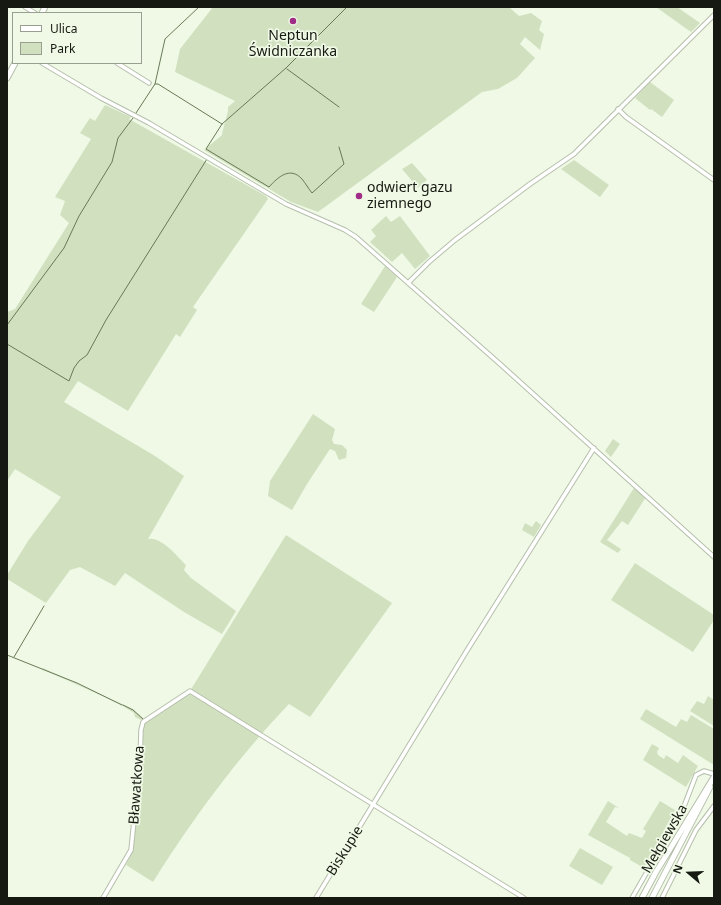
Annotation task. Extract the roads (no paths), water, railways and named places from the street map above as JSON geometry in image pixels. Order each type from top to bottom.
[{"type":"main road","points":[[7,78],[14,64]]},
{"type":"main road","points":[[642,898],[658,868],[714,776]]},
{"type":"main road","points":[[652,898],[714,776]]},
{"type":"street","points":[[408,283],[429,262],[455,240],[530,184],[574,154],[714,15]]},
{"type":"street","points":[[44,64],[93,94],[144,120],[286,204],[350,233],[594,448],[714,557]]},
{"type":"street","points":[[120,64],[149,83]]},
{"type":"street","points":[[618,110],[714,180]]},
{"type":"street","name":"Biskupie","points":[[316,898],[466,652],[594,448]]},
{"type":"street","name":"Bławatkowa","points":[[103,898],[131,850],[143,722],[190,691],[374,804]]},
{"type":"street","name":"Mełgiewska","points":[[632,898],[680,815],[696,775],[704,771],[714,776]]},
{"type":"street","points":[[374,804],[524,898]]},
{"type":"street","points":[[662,898],[696,830],[714,806]]},
{"type":"waterway","points":[[199,7],[165,39],[155,84],[158,84],[222,124]]},
{"type":"waterway","points":[[339,147],[344,164],[312,193],[298,175],[293,173],[284,174],[269,187],[206,149],[222,124],[286,68],[347,7]]},
{"type":"waterway","points":[[287,69],[339,107]]},
{"type":"waterway","points":[[136,113],[155,84]]},
{"type":"waterway","points":[[7,325],[64,248],[79,216],[112,162],[118,138],[133,118]]},
{"type":"waterway","points":[[7,344],[69,381],[74,368],[79,361],[87,355],[106,320],[207,159]]},
{"type":"waterway","points":[[14,657],[44,606]]},
{"type":"waterway","points":[[7,655],[77,683],[122,705]]},
{"type":"waterway","points":[[123,705],[133,710],[143,719]]},
{"type":"place","name":"Neptun Świdniczanka","points":[[293,21]]},
{"type":"place","name":"odwiert gazu ziemnego","points":[[359,196]]}]
